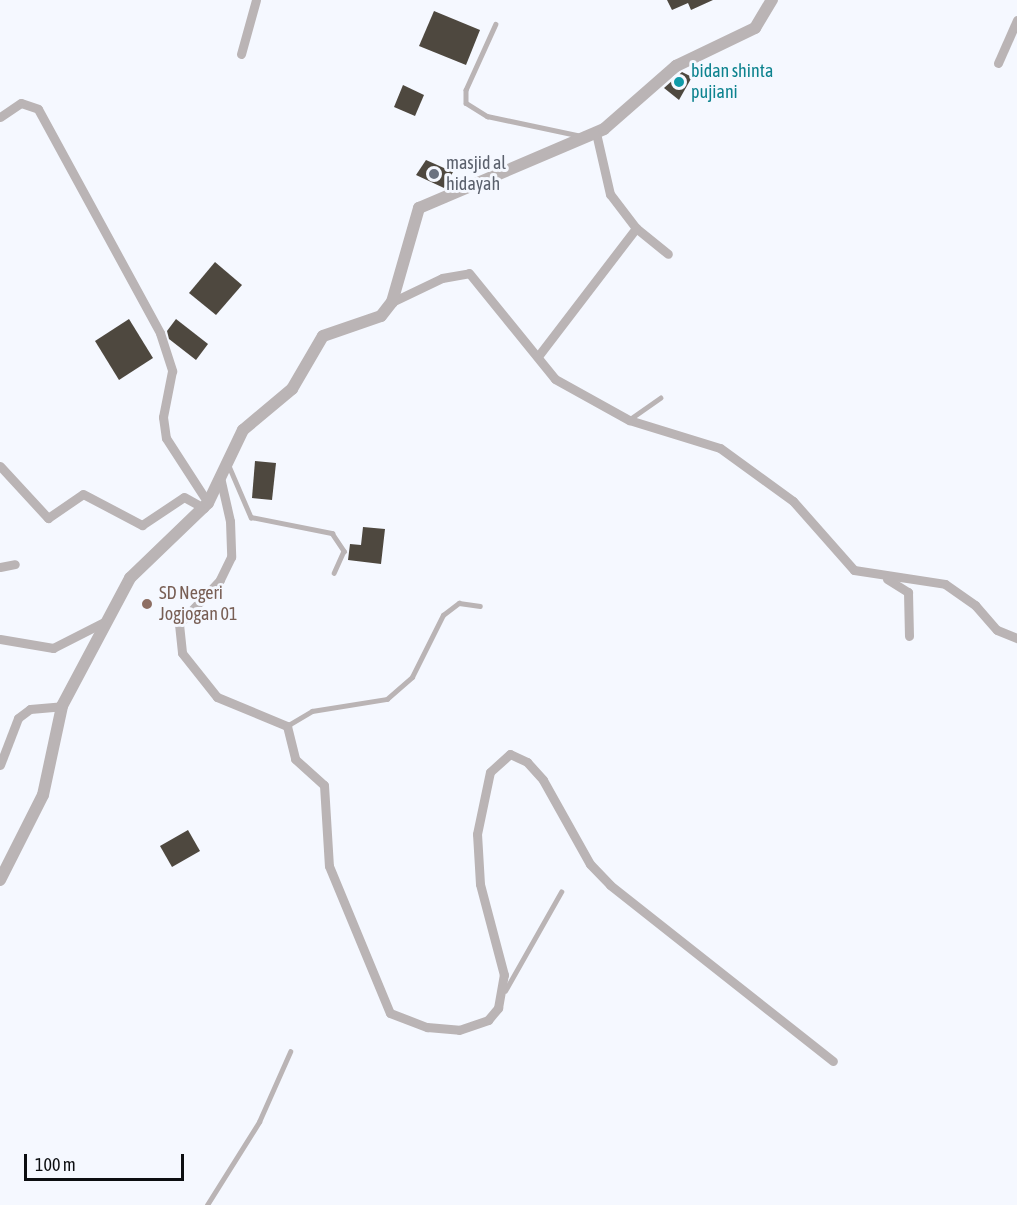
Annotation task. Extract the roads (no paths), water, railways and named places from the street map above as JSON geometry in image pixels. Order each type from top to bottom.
[{"type":"street","points":[[240,54],[256,0]]},
{"type":"street","points":[[0,880],[43,795],[62,706],[137,569],[206,506],[226,458],[245,428],[291,389],[323,336],[381,316],[392,302],[405,246],[422,204],[592,135],[676,66],[755,28],[772,0]]},
{"type":"street","points":[[998,63],[1017,20]]},
{"type":"street","points":[[0,117],[21,103],[38,109],[154,323],[172,371],[163,417],[166,438],[206,506]]},
{"type":"street","points":[[592,135],[610,194],[636,228],[668,254]]},
{"type":"street","points":[[539,355],[636,228]]},
{"type":"street","points":[[392,302],[442,278],[469,273],[539,355],[555,379],[629,420],[720,448],[793,501],[854,570],[945,584],[975,605],[997,630],[1017,638]]},
{"type":"street","points":[[0,466],[48,518],[83,494],[141,524],[184,497],[206,506]]},
{"type":"street","points":[[220,477],[230,521],[231,557],[220,580],[182,619],[178,640],[188,665],[217,697],[287,726],[295,759],[326,789],[327,861],[390,1013],[427,1027],[474,1028],[488,1020],[505,991],[476,854],[484,788],[495,764],[510,754],[527,762],[543,780],[590,864],[610,885],[833,1061]]},
{"type":"street","points":[[0,567],[15,564]]},
{"type":"street","points":[[883,576],[908,592],[909,636]]},
{"type":"street","points":[[0,639],[53,648],[108,620]]},
{"type":"street","points":[[0,765],[18,718],[30,708],[62,706]]},
{"type":"lane","points":[[496,24],[466,90],[468,106],[487,116],[592,135]]},
{"type":"lane","points":[[629,420],[660,398]]},
{"type":"lane","points":[[226,458],[251,517],[321,528],[336,537],[344,556],[334,573]]},
{"type":"lane","points":[[287,726],[312,711],[387,699],[412,677],[429,634],[443,615],[463,602],[480,606]]},
{"type":"lane","points":[[505,991],[561,892]]},
{"type":"lane","points":[[207,1205],[259,1122],[290,1052]]},
{"type":"place","name":"bidan shinta pujiani","points":[[679,82]]},
{"type":"place","name":"masjid al hidayah","points":[[434,174]]},
{"type":"place","name":"SD Negeri Jogjogan 01","points":[[147,604]]}]
